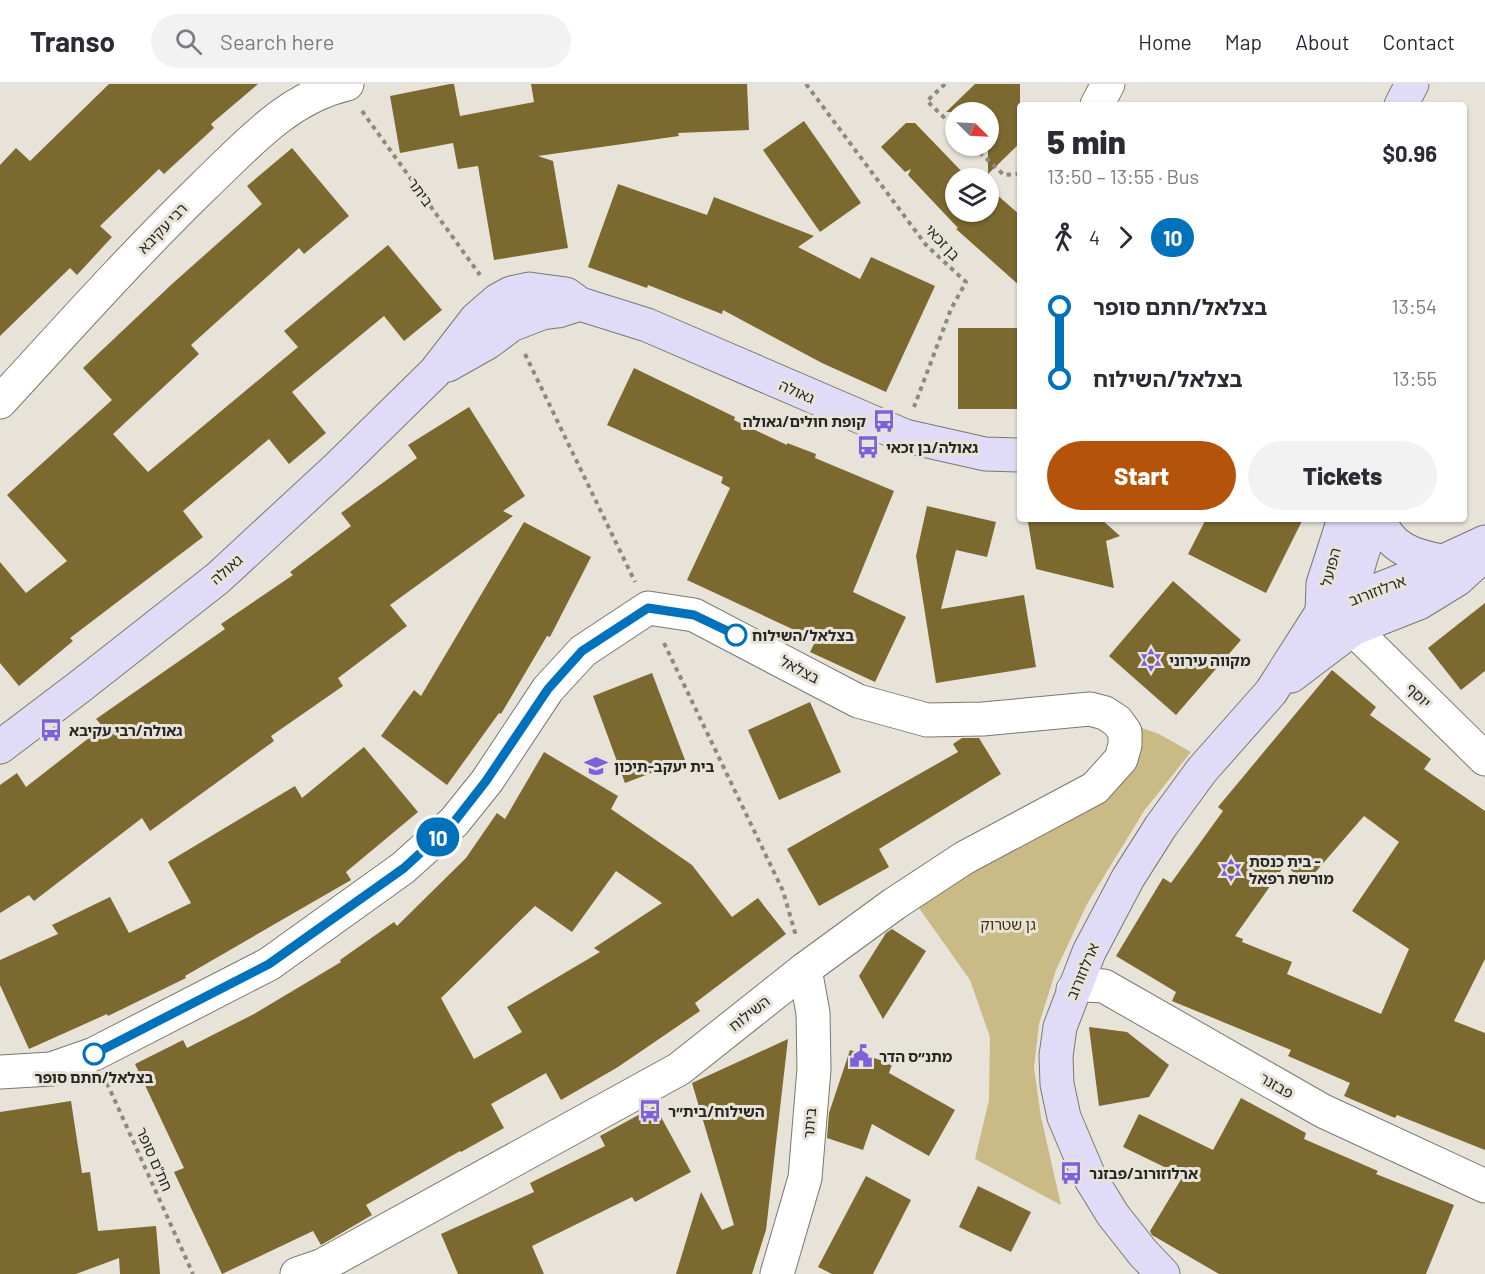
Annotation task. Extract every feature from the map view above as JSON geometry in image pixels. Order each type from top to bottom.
[{"type":"street","name":"רבי עקיבא","points":[[0,402],[112,279],[183,206],[271,122],[305,99],[345,84]]},
{"type":"street","points":[[1099,102],[1108,84]]},
{"type":"street","points":[[1403,102],[1414,84]]},
{"type":"street","points":[[1411,102],[1414,84]]},
{"type":"street","points":[[1428,102],[1429,84]]},
{"type":"street","name":"גאולה","points":[[0,747],[218,578],[338,467],[435,372],[476,319],[511,292],[529,289],[566,294],[580,304],[647,325],[905,436],[985,454],[1017,455]]},
{"type":"street","name":"גאולה","points":[[435,372],[487,343],[511,324],[542,313],[580,304]]},
{"type":"street","name":"הפועל","points":[[1322,612],[1323,584],[1343,522]]},
{"type":"street","name":"הפועל","points":[[1352,614],[1354,580],[1373,522]]},
{"type":"street","points":[[1381,522],[1388,536],[1403,550],[1413,555],[1442,561]]},
{"type":"street","name":"ארלוזורוב","points":[[1271,692],[1328,646],[1352,614],[1405,579],[1485,542]]},
{"type":"street","name":"ארלוזורוב","points":[[1352,614],[1419,603],[1458,579],[1485,554]]},
{"type":"street","name":"בצלאל","points":[[0,1072],[51,1069],[94,1054],[269,964],[404,868],[454,822],[486,781],[548,689],[582,651],[648,608],[694,615],[858,701],[927,720],[983,719],[1090,709]]},
{"type":"street","points":[[1322,612],[1338,623],[1352,614]]},
{"type":"street","name":"ארלוזורוב","points":[[1164,1274],[1113,1215],[1089,1176],[1064,1117],[1057,1084],[1056,1056],[1060,1027],[1089,952],[1111,908],[1161,826],[1202,770],[1271,692],[1322,612]]},
{"type":"street","name":"יוסף","points":[[1352,614],[1485,759]]},
{"type":"street","name":"השילוח","points":[[297,1274],[323,1265],[679,1069],[805,969],[894,904],[964,858],[1095,788],[1121,759],[1125,745],[1125,732],[1117,721],[1105,713],[1090,709]]},
{"type":"street","name":"ביתר","points":[[777,1274],[805,1178],[814,1069],[813,1013],[805,969]]},
{"type":"street","name":"פבזנר","points":[[1073,990],[1085,985],[1104,986],[1323,1111],[1485,1186]]},
{"type":"path","name":"ביתר","points":[[345,84],[498,300]]},
{"type":"path","name":"בן זכאי","points":[[806,84],[926,245],[966,282],[947,318],[924,376],[905,436]]},
{"type":"path","points":[[945,84],[927,101],[945,118]]},
{"type":"path","points":[[984,156],[1004,175],[1017,174]]},
{"type":"path","name":"חת\"ם סופר","points":[[94,1054],[193,1274]]},
{"type":"green space","name":"גן שטרוק","points":[[1139,727],[1159,734],[1191,752],[1144,811],[1087,904],[1056,970],[1039,1024],[1034,1068],[1041,1117],[1061,1205],[975,1159],[989,1100],[990,1037],[970,980],[919,908],[971,873],[1102,802]]},
{"type":"building","points":[[109,84],[258,84],[211,124],[214,128],[164,174],[159,169],[100,226],[112,237],[77,275],[70,268],[0,336],[0,165],[16,148],[30,161]]},
{"type":"building","points":[[454,84],[460,116],[534,102],[531,84],[747,84],[749,130],[678,133],[679,136],[538,156],[553,161],[568,248],[494,260],[478,166],[458,169],[453,143],[400,153],[390,96]]},
{"type":"building","points":[[975,84],[1020,84],[1020,102],[1017,102],[1017,146],[994,168],[988,168],[988,156],[999,156],[999,102],[956,102]]},
{"type":"building","points":[[804,121],[861,203],[820,232],[763,150]]},
{"type":"building","points":[[906,123],[915,123],[958,168],[945,168],[945,214],[908,175],[911,169],[905,172],[881,147]]},
{"type":"building","points":[[292,148],[349,216],[304,254],[299,248],[191,345],[199,354],[113,434],[148,472],[298,347],[284,331],[388,245],[442,310],[404,341],[384,316],[292,392],[326,433],[289,464],[269,439],[183,511],[203,537],[70,638],[73,641],[19,686],[0,663],[0,562],[26,593],[67,561],[7,495],[112,400],[83,368],[172,284],[262,204],[247,186]]},
{"type":"building","points":[[618,184],[707,215],[714,197],[814,236],[798,247],[860,279],[871,257],[935,286],[886,392],[822,363],[723,310],[722,314],[648,285],[647,288],[588,267]]},
{"type":"building","points":[[999,197],[1017,212],[1017,283],[956,229],[958,228],[952,222],[999,222]]},
{"type":"building","points":[[958,328],[1017,328],[1017,409],[958,409]]},
{"type":"building","points":[[634,368],[735,417],[734,420],[787,445],[787,443],[816,454],[815,458],[894,491],[853,592],[906,617],[875,682],[810,652],[816,640],[687,580],[730,488],[721,483],[723,477],[607,425]]},
{"type":"building","points":[[469,407],[525,496],[503,511],[513,516],[390,605],[407,626],[338,678],[343,686],[271,736],[274,741],[150,831],[142,818],[34,901],[29,895],[0,913],[0,785],[17,773],[26,787],[103,727],[96,719],[225,629],[221,624],[293,575],[290,572],[351,526],[341,513],[417,458],[408,445]]},
{"type":"building","points":[[927,506],[996,522],[987,557],[956,550],[941,609],[1024,595],[1036,667],[936,683],[916,556]]},
{"type":"building","points":[[524,522],[591,557],[550,637],[547,636],[501,714],[499,713],[447,785],[381,736],[414,690],[421,696]]},
{"type":"building","points":[[1028,522],[1104,522],[1120,536],[1106,541],[1114,588],[1036,569]]},
{"type":"building","points":[[1204,522],[1302,522],[1266,593],[1188,554]]},
{"type":"building","points":[[1173,581],[1241,640],[1176,715],[1109,656]]},
{"type":"building","points":[[1485,603],[1485,671],[1461,690],[1428,648]]},
{"type":"building","points":[[1332,670],[1376,707],[1370,715],[1431,759],[1424,769],[1485,811],[1485,959],[1454,1021],[1485,1033],[1485,1150],[1397,1115],[1395,1118],[1344,1096],[1350,1083],[1288,1056],[1291,1050],[1172,1001],[1176,992],[1116,956],[1163,878],[1171,883],[1223,811],[1218,807]],"holes":[[[1364,816],[1399,842],[1352,911],[1409,949],[1381,1014],[1287,974],[1292,962],[1242,942],[1243,939],[1235,936],[1285,865],[1306,883]]]},
{"type":"building","points":[[652,673],[685,760],[625,783],[593,696]]},
{"type":"building","points":[[810,702],[841,772],[779,800],[748,730]]},
{"type":"building","points":[[962,738],[979,738],[1001,774],[879,849],[889,867],[819,906],[787,849],[958,752],[953,744]]},
{"type":"building","points":[[364,747],[418,812],[346,872],[351,880],[185,976],[186,978],[108,1016],[107,1014],[29,1049],[0,985],[0,960],[58,934],[52,925],[110,897],[129,933],[191,903],[168,862],[295,786],[302,798]]},
{"type":"building","points":[[544,752],[618,796],[611,809],[692,865],[732,917],[758,898],[786,934],[695,1003],[700,1011],[618,1067],[561,1100],[546,1073],[491,1104],[504,1128],[366,1205],[372,1215],[321,1245],[313,1231],[222,1274],[174,1172],[184,1168],[135,1064],[183,1040],[187,1048],[254,1014],[341,962],[340,960],[394,922],[397,926],[466,858],[497,813],[505,819]],"holes":[[[616,871],[662,903],[594,948],[600,952],[507,1007],[522,1032],[474,1059],[441,998],[535,906],[572,932]]]},
{"type":"building","points":[[892,929],[926,951],[883,1019],[859,976],[886,933]]},
{"type":"building","points":[[1089,1027],[1127,1032],[1169,1065],[1149,1097],[1099,1106]]},
{"type":"building","points":[[788,1039],[766,1230],[752,1274],[676,1274],[701,1192],[722,1230],[734,1225],[692,1083]]},
{"type":"building","points":[[850,1050],[892,1064],[889,1073],[955,1110],[929,1156],[872,1124],[863,1150],[827,1138],[829,1113]]},
{"type":"building","points":[[1241,1098],[1306,1133],[1304,1139],[1378,1171],[1376,1174],[1454,1205],[1426,1274],[1219,1274],[1152,1235],[1150,1231],[1183,1176],[1123,1147],[1139,1114],[1213,1150]]},
{"type":"building","points":[[71,1101],[82,1173],[90,1172],[98,1231],[156,1226],[160,1274],[120,1274],[119,1258],[76,1274],[0,1274],[0,1112]]},
{"type":"building","points":[[655,1106],[691,1172],[635,1202],[632,1197],[532,1246],[544,1274],[458,1274],[441,1234],[534,1192],[530,1183],[605,1146],[600,1136]]},
{"type":"building","points":[[866,1176],[911,1200],[873,1274],[832,1274],[818,1267]]},
{"type":"building","points":[[978,1186],[1031,1212],[1011,1252],[959,1227]]},
{"type":"bus line","name":"10","points":[[94,1054],[269,964],[404,868],[454,822],[486,781],[548,689],[582,651],[648,608],[694,615],[736,635]]},
{"type":"place","name":"קופת חולים/גאולה","points":[[884,421]]},
{"type":"place","name":"גאולה/בן זכאי","points":[[868,447]]},
{"type":"place","name":"בצלאל/השילוח","points":[[736,635]]},
{"type":"place","name":"מקווה עירוני","points":[[1151,660]]},
{"type":"place","name":"גאולה/רבי עקיבא","points":[[51,730]]},
{"type":"place","name":"בית יעקב-תיכון","points":[[596,766]]},
{"type":"place","name":"בית כנסת - מורשת רפאל","points":[[1231,870]]},
{"type":"place","name":"בצלאל/חתם סופר","points":[[94,1054]]},
{"type":"place","name":"מתנ״ס הדר","points":[[861,1056]]},
{"type":"place","name":"השילוח/בית״ר","points":[[650,1111]]},
{"type":"place","name":"ארלוזורוב/פבזנר","points":[[1071,1173]]}]
